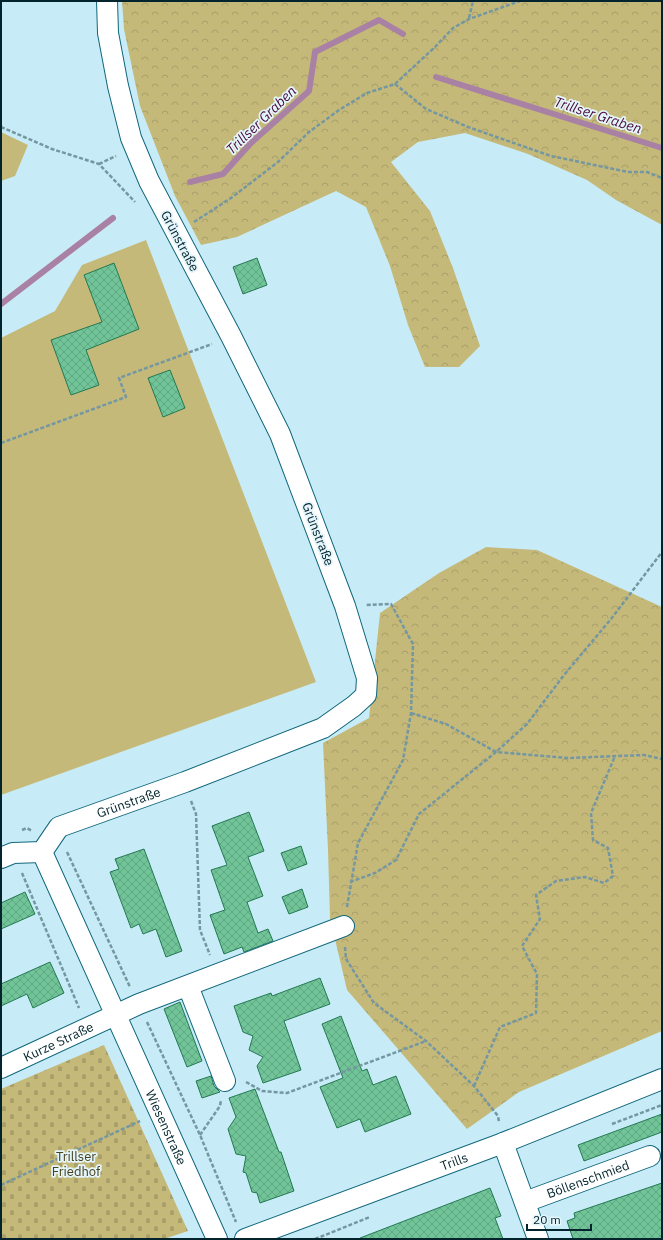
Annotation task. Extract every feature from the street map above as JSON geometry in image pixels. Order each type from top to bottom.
[{"type":"street","name":"Grünstraße","points":[[42,852],[59,827],[185,782],[323,728],[354,706],[366,695],[367,678],[346,606],[280,434],[231,336],[149,182],[131,138],[118,86],[108,32],[106,1]]},
{"type":"street","points":[[7,856],[42,852]]},
{"type":"street","name":"Wiesenstraße","points":[[42,852],[218,1239]]},
{"type":"street","points":[[116,1015],[139,1004],[344,926]]},
{"type":"street","points":[[188,986],[225,1081]]},
{"type":"street","name":"Kurze Straße","points":[[1,1068],[87,1027],[116,1015]]},
{"type":"street","name":"Trills","points":[[245,1239],[503,1142],[662,1079]]},
{"type":"street","points":[[503,1142],[538,1239]]},
{"type":"street","name":"Böllenschmied","points":[[525,1202],[650,1156]]},
{"type":"path","points":[[469,19],[473,1]]},
{"type":"path","points":[[174,229],[197,220],[231,198],[278,162],[309,132],[339,110],[367,93],[394,84],[435,47],[453,28],[469,19],[520,1]]},
{"type":"path","points":[[394,84],[426,109],[476,130],[551,156],[628,172],[647,172],[662,178]]},
{"type":"path","points":[[1,127],[52,149],[99,164],[136,203]]},
{"type":"path","points":[[1,443],[126,398],[119,378],[231,336]]},
{"type":"path","points":[[350,883],[375,873],[396,860],[419,814],[496,752],[527,724],[564,675],[611,619],[662,552]]},
{"type":"path","points":[[346,606],[391,604],[413,644],[411,713],[404,760],[358,843],[350,883],[344,926],[346,959],[374,1003],[426,1041],[474,1086],[498,1116],[503,1142]]},
{"type":"path","points":[[411,713],[446,724],[496,752],[568,758],[644,755],[662,759]]},
{"type":"path","points":[[474,1086],[500,1027],[536,1013],[537,974],[522,946],[540,920],[536,894],[556,881],[585,877],[604,883],[613,876],[608,848],[593,840],[591,813],[615,756]]},
{"type":"path","points":[[185,782],[196,814],[200,930],[217,974]]},
{"type":"path","points":[[7,856],[87,1027]]},
{"type":"path","points":[[200,1135],[220,1106],[225,1081],[235,1077],[262,1090],[287,1093],[426,1041]]},
{"type":"path","points":[[1,1185],[160,1112]]},
{"type":"green space","points":[[122,1],[662,1],[662,225],[616,200],[587,180],[528,154],[465,133],[418,142],[391,162],[430,211],[453,268],[480,346],[459,367],[425,367],[408,325],[390,266],[366,207],[336,191],[237,237],[201,245],[175,196],[140,106],[124,29]]},
{"type":"green space","points":[[1,132],[28,145],[15,176],[1,181]]},
{"type":"green space","points":[[146,240],[316,682],[1,795],[1,338],[55,311],[82,265]]},
{"type":"green space","points":[[486,547],[537,550],[662,607],[662,1031],[519,1092],[467,1129],[347,990],[330,918],[323,743],[369,718],[380,613],[439,573]]},
{"type":"green space","name":"Trillser Friedhof","points":[[104,1045],[188,1231],[164,1239],[1,1239],[1,1089]]},
{"type":"building","points":[[257,258],[267,285],[243,294],[233,267]]},
{"type":"building","points":[[114,263],[139,329],[86,350],[99,385],[71,395],[51,340],[102,322],[84,275]]},
{"type":"building","points":[[170,370],[185,408],[163,417],[148,378]]},
{"type":"building","points":[[249,812],[264,851],[248,857],[263,896],[247,902],[258,933],[268,929],[273,941],[244,952],[242,947],[224,954],[210,915],[225,910],[211,870],[227,865],[212,826]]},
{"type":"building","points":[[301,846],[307,864],[288,871],[281,853]]},
{"type":"building","points":[[144,849],[182,951],[166,957],[156,929],[143,934],[139,924],[131,928],[110,872],[119,869],[115,859]]},
{"type":"building","points":[[302,889],[308,907],[289,914],[282,897]]},
{"type":"building","points":[[25,892],[35,914],[1,929],[1,903]]},
{"type":"building","points":[[50,962],[64,993],[33,1008],[27,994],[1,1006],[1,984]]},
{"type":"building","points":[[320,978],[330,1004],[284,1021],[301,1070],[263,1083],[257,1066],[263,1057],[249,1050],[253,1036],[243,1032],[234,1006],[271,993],[272,996]]},
{"type":"building","points":[[180,1002],[202,1061],[187,1067],[164,1009]]},
{"type":"building","points":[[341,1016],[362,1071],[367,1069],[373,1085],[396,1076],[411,1114],[365,1132],[360,1119],[337,1128],[320,1087],[343,1078],[322,1024]]},
{"type":"building","points":[[211,1076],[214,1086],[220,1092],[202,1098],[196,1081]]},
{"type":"building","points":[[255,1089],[279,1152],[281,1152],[294,1191],[260,1203],[257,1193],[252,1192],[246,1173],[243,1172],[246,1156],[236,1154],[228,1129],[236,1117],[229,1098]]},
{"type":"building","points":[[662,1114],[662,1132],[584,1161],[578,1145]]},
{"type":"building","points":[[662,1183],[662,1239],[573,1239],[567,1221],[575,1218],[574,1213]]},
{"type":"building","points":[[490,1188],[501,1216],[495,1218],[503,1239],[360,1239],[360,1238]]},
{"type":"waterway","name":"Trillser Graben","points":[[190,182],[223,174],[251,143],[309,91],[315,52],[379,20],[403,34]]},
{"type":"waterway","name":"Trillser Graben","points":[[436,77],[662,148]]},
{"type":"waterway","name":"Trillser Graben","points":[[1,304],[113,218]]}]
